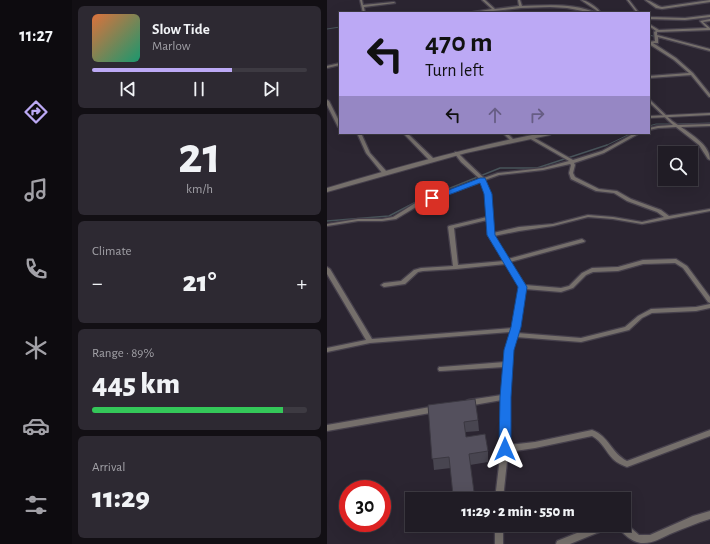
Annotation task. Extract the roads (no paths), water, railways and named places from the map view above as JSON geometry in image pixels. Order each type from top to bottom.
[{"type":"street","points":[[361,0],[364,12]]},
{"type":"street","points":[[483,0],[494,10]]},
{"type":"street","points":[[519,0],[521,7]]},
{"type":"street","points":[[583,0],[590,0]]},
{"type":"street","points":[[583,0],[599,12]]},
{"type":"street","points":[[629,0],[637,12]]},
{"type":"street","points":[[647,0],[657,7],[662,8],[710,1]]},
{"type":"street","points":[[362,6],[394,3]]},
{"type":"street","points":[[477,12],[521,7],[561,5],[593,12]]},
{"type":"street","points":[[650,18],[685,19],[710,16]]},
{"type":"street","points":[[709,29],[701,22],[710,20]]},
{"type":"street","points":[[650,26],[657,35],[657,42],[650,43]]},
{"type":"street","points":[[657,35],[709,29]]},
{"type":"street","points":[[650,32],[657,35],[710,50]]},
{"type":"street","points":[[650,43],[675,59],[692,74],[710,96]]},
{"type":"street","points":[[696,47],[710,46]]},
{"type":"street","points":[[327,67],[339,64]]},
{"type":"street","points":[[650,77],[692,74]]},
{"type":"street","points":[[327,101],[339,125]]},
{"type":"street","points":[[650,101],[674,125],[701,144],[710,159]]},
{"type":"street","points":[[650,117],[710,114]]},
{"type":"street","points":[[650,129],[674,125],[710,125]]},
{"type":"street","points":[[359,134],[368,153],[385,173]]},
{"type":"street","points":[[406,134],[431,160]]},
{"type":"street","points":[[506,134],[512,140]]},
{"type":"street","points":[[327,190],[456,153],[545,134]]},
{"type":"street","points":[[327,225],[358,220],[382,220],[394,218],[419,203],[481,178],[498,174],[543,169],[571,162],[603,152],[636,134]]},
{"type":"street","points":[[529,137],[566,157],[573,166],[571,173],[573,178],[598,190],[615,192],[629,200],[655,209],[668,218]]},
{"type":"street","points":[[456,153],[481,178],[488,194],[491,235],[523,287],[509,350],[505,397],[505,449],[500,492]]},
{"type":"street","points":[[491,235],[519,229],[546,226],[588,216],[608,217],[642,222],[710,210]]},
{"type":"street","points":[[456,267],[451,227],[490,218]]},
{"type":"street","points":[[384,285],[403,282],[419,270],[507,261],[582,241]]},
{"type":"street","points":[[523,287],[561,290],[571,286],[588,271],[618,269],[643,262],[676,261],[685,267],[710,301]]},
{"type":"street","points":[[327,269],[370,341]]},
{"type":"street","points":[[327,350],[370,341],[514,333],[581,340],[627,329],[640,317],[651,311],[695,309],[710,306]]},
{"type":"street","points":[[441,369],[508,364]]},
{"type":"street","points":[[460,405],[505,397]]},
{"type":"street","points":[[327,428],[445,407]]},
{"type":"street","points":[[505,449],[535,445],[592,432],[598,435],[613,455],[627,464],[710,433]]},
{"type":"street","points":[[629,532],[637,539],[643,541],[651,539],[696,519],[710,515]]},
{"type":"street","points":[[499,532],[499,544]]},
{"type":"street","points":[[560,544],[589,532]]},
{"type":"waterway","points":[[559,6],[572,7]]},
{"type":"waterway","points":[[327,29],[339,27]]},
{"type":"waterway","points":[[650,35],[710,51]]},
{"type":"waterway","points":[[676,124],[710,123]]},
{"type":"waterway","points":[[650,126],[656,124],[672,124]]},
{"type":"waterway","points":[[605,146],[630,134]]},
{"type":"waterway","points":[[327,221],[389,216],[418,201],[500,168],[537,168],[607,145]]}]
